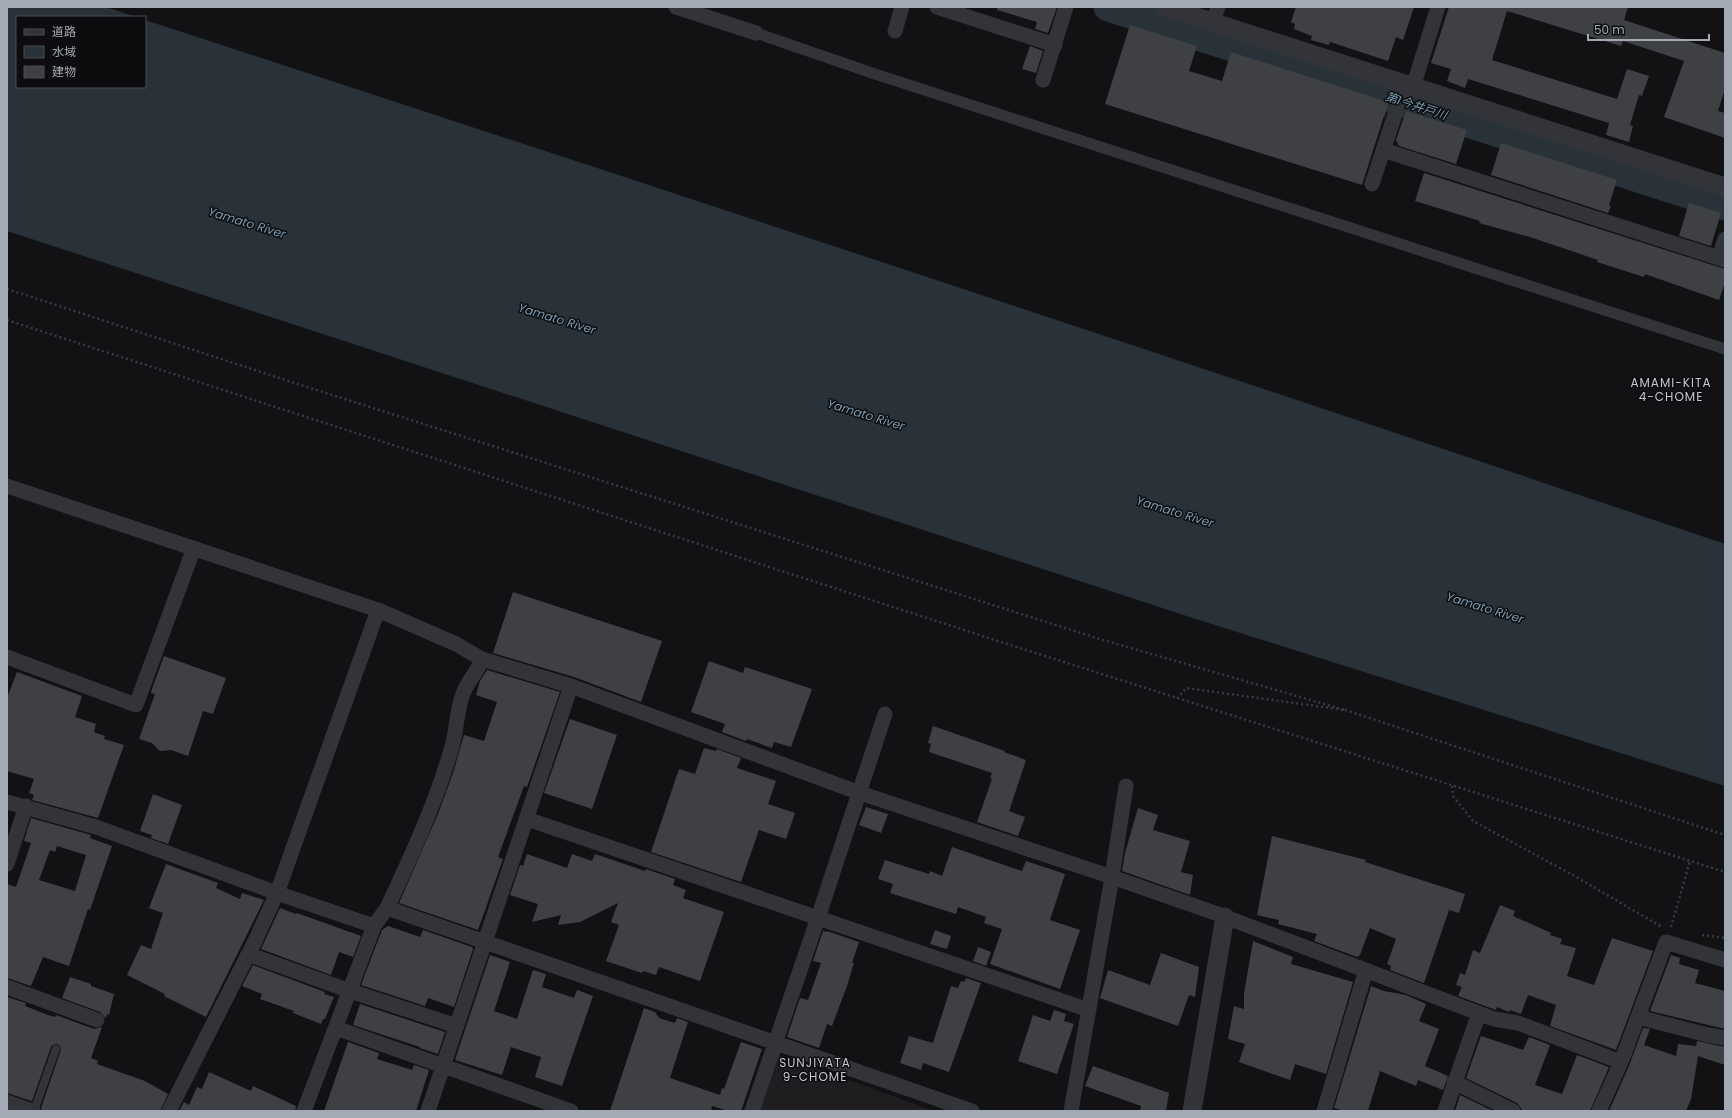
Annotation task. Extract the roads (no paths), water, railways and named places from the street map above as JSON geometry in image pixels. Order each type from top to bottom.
[{"type":"street","points":[[676,7],[875,74],[1725,349]]},
{"type":"street","points":[[895,30],[902,7]]},
{"type":"street","points":[[937,7],[1055,44]]},
{"type":"street","points":[[1043,80],[1066,7]]},
{"type":"street","points":[[1165,7],[1215,15],[1408,85],[1725,187]]},
{"type":"street","points":[[1372,184],[1438,7]]},
{"type":"street","points":[[1384,150],[1721,258],[1725,239]]},
{"type":"street","points":[[7,486],[378,610],[456,644],[482,659],[571,686],[860,793],[1112,877],[1225,917],[1494,1019],[1518,1023],[1621,1062]]},
{"type":"street","points":[[7,657],[136,705],[194,548]]},
{"type":"street","points":[[169,1111],[277,893],[378,610]]},
{"type":"street","points":[[304,1111],[374,926],[387,908],[406,868],[438,790],[452,749],[463,693],[480,666],[482,659]]},
{"type":"street","points":[[428,1111],[571,686]]},
{"type":"street","points":[[752,1111],[860,793],[885,714]]},
{"type":"street","points":[[1071,1111],[1112,877],[1126,786]]},
{"type":"street","points":[[7,802],[26,806],[96,827],[277,893],[374,926]]},
{"type":"street","points":[[7,864],[26,806]]},
{"type":"street","points":[[527,819],[1089,1010]]},
{"type":"street","points":[[387,908],[972,1111]]},
{"type":"street","points":[[1192,1111],[1225,917]]},
{"type":"street","points":[[1599,1111],[1621,1062],[1666,942],[1725,960]]},
{"type":"street","points":[[248,954],[350,991],[457,1026]]},
{"type":"street","points":[[1324,1111],[1366,970]]},
{"type":"street","points":[[7,986],[97,1020]]},
{"type":"street","points":[[1445,1111],[1479,1013]]},
{"type":"street","points":[[1638,1017],[1725,1038]]},
{"type":"street","points":[[336,1028],[572,1111]]},
{"type":"street","points":[[1454,1082],[1513,1111]]},
{"type":"street","points":[[7,1102],[34,1111]]},
{"type":"lane","points":[[34,1111],[56,1048]]},
{"type":"water","name":"Yamato River","points":[[7,7],[106,7],[133,16],[16,16],[16,88],[146,88],[146,20],[540,149],[1330,411],[1725,544],[1725,786],[1196,619],[7,231]]},
{"type":"waterway","name":"第1今井戸川","points":[[1108,7],[1725,206]]},
{"type":"district","name":"AMAMI-KITA 4-CHOME","points":[[1671,390]]},
{"type":"district","name":"SUNJIYATA 9-CHOME","points":[[815,1070]]}]
